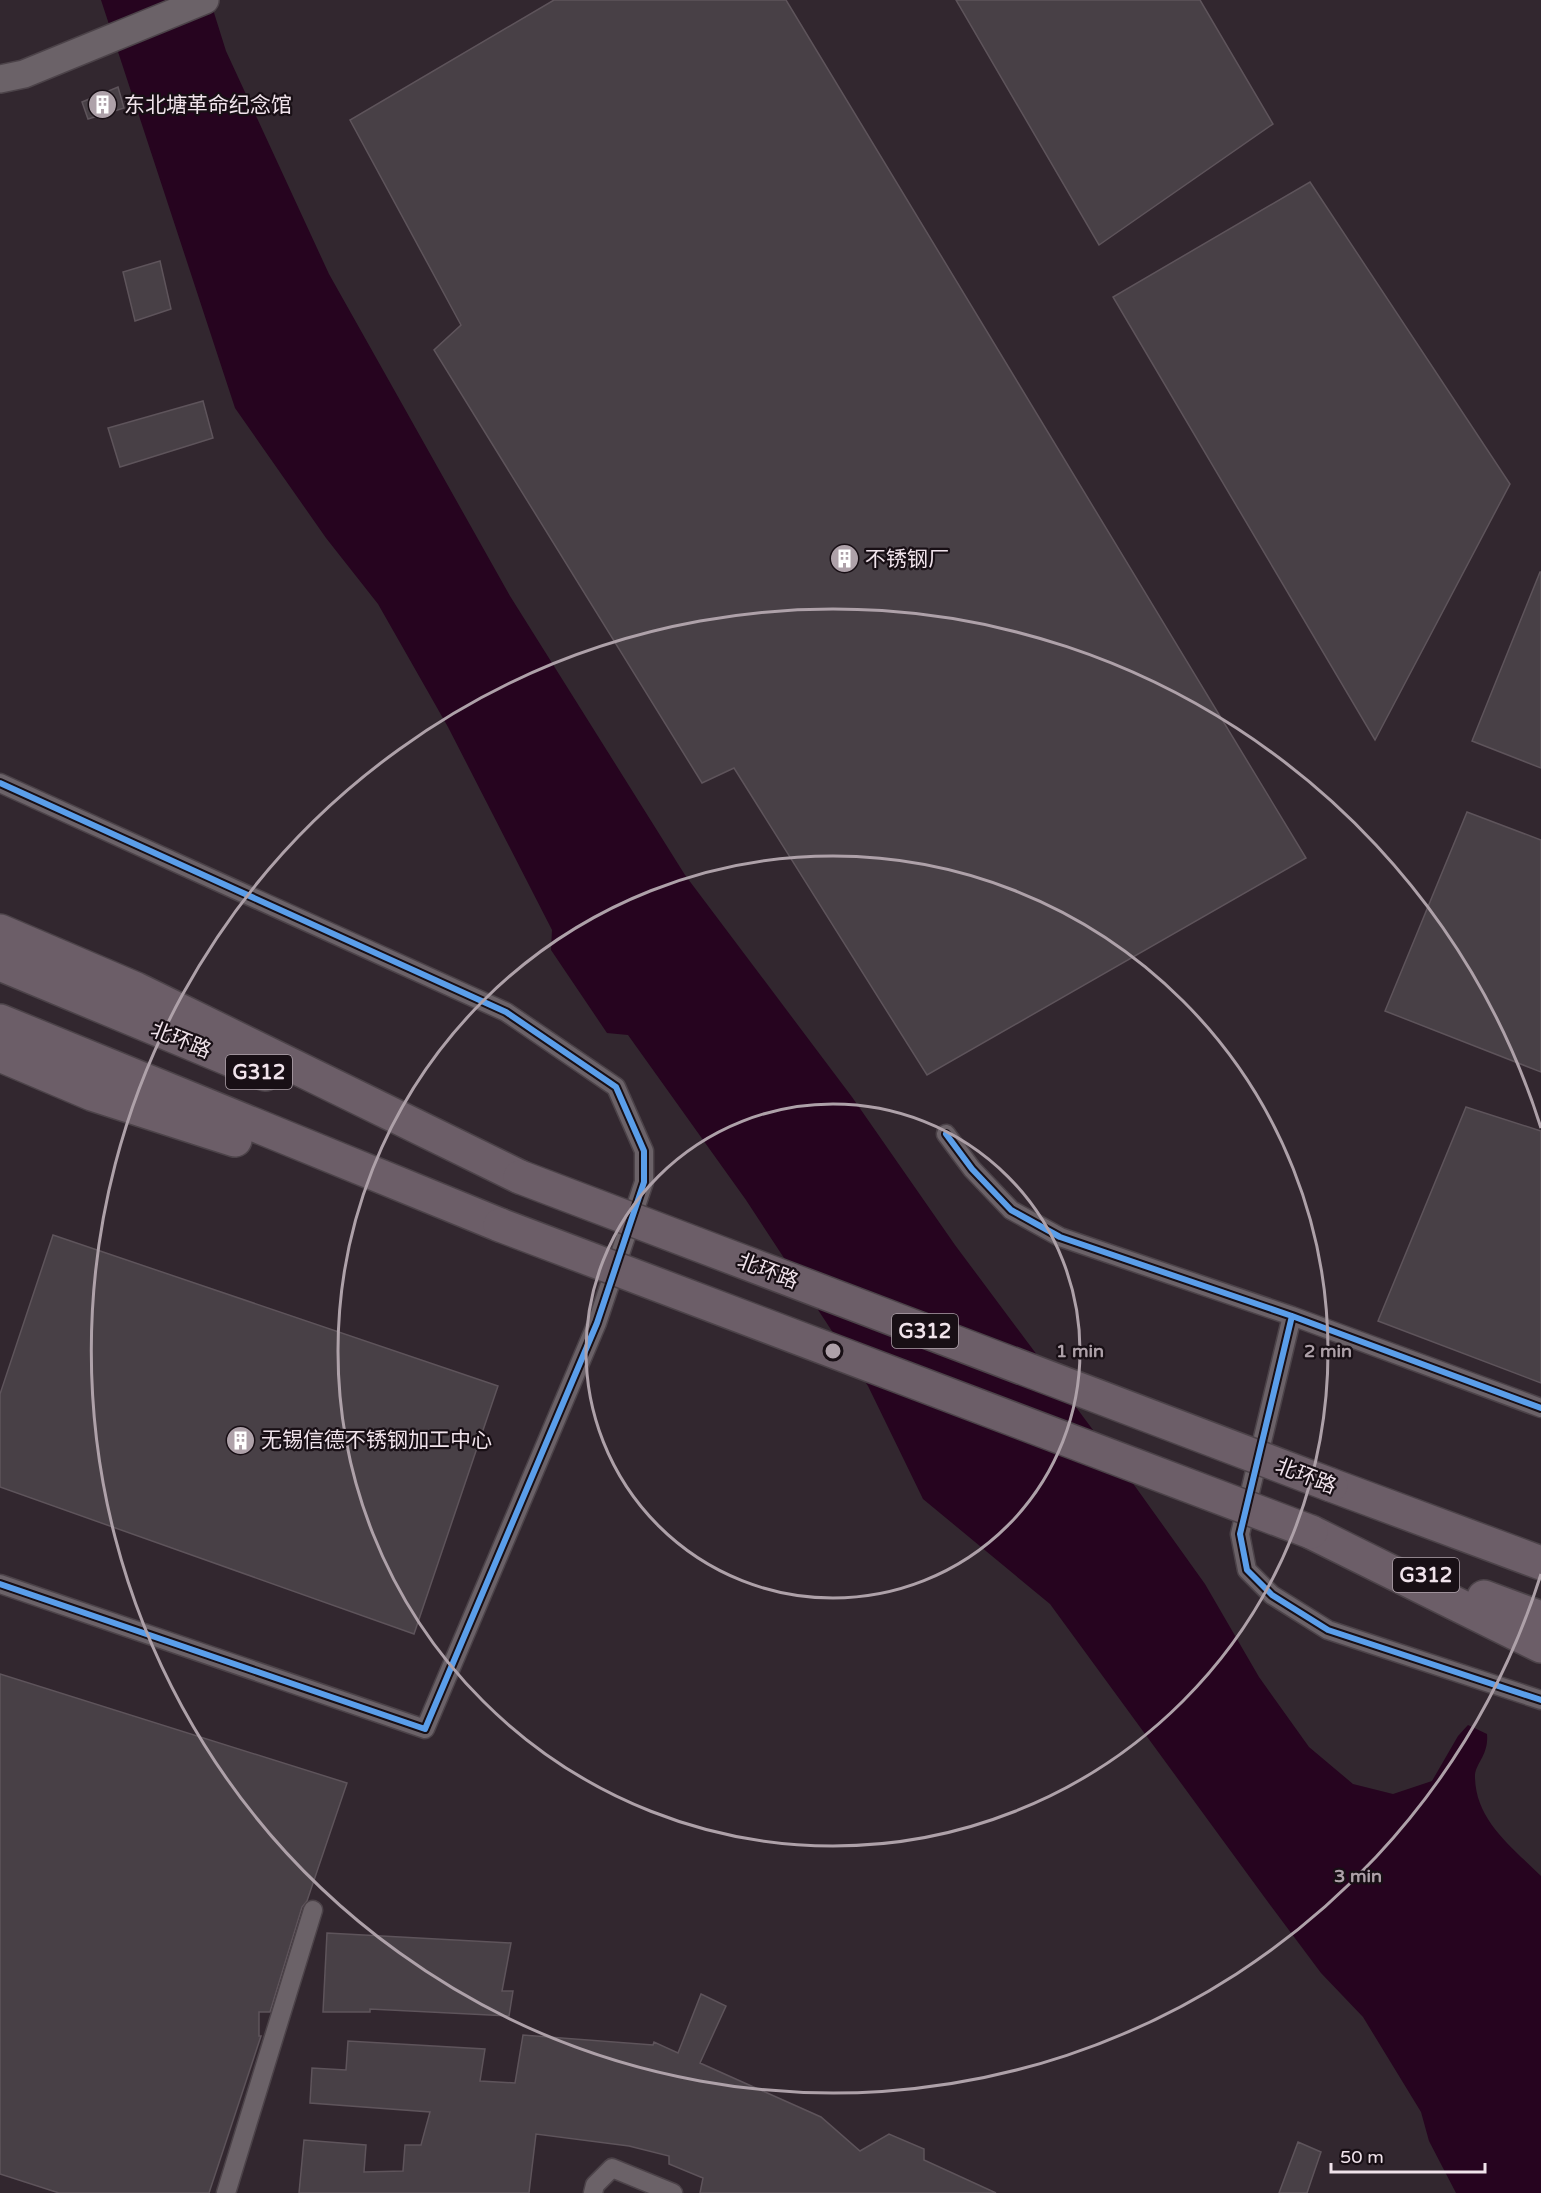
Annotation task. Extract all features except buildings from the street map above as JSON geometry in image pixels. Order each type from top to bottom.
[{"type":"highway","points":[[0,931],[136,989],[520,1177]]},
{"type":"highway","name":"北环路","points":[[0,964],[124,1017],[520,1177],[1541,1563]]},
{"type":"highway","name":"G312","points":[[0,1021],[500,1225],[1541,1618]]},
{"type":"highway","points":[[0,1055],[92,1094],[500,1225]]},
{"type":"highway","points":[[1331,1485],[1541,1539]]},
{"type":"highway","points":[[1311,1532],[1541,1646]]},
{"type":"street","points":[[12,77],[205,0]]},
{"type":"street","points":[[0,783],[506,1012],[616,1087],[644,1151],[644,1182],[597,1323],[425,1729],[0,1584]]},
{"type":"street","points":[[946,1134],[972,1169],[1011,1210],[1060,1237],[1292,1316],[1541,1408]]},
{"type":"street","points":[[1292,1316],[1240,1534],[1247,1570],[1272,1595],[1328,1630],[1541,1700]]},
{"type":"street","points":[[226,2193],[313,1910]]},
{"type":"street","points":[[593,2193],[595,2185],[612,2168],[673,2193]]},
{"type":"shaded area","points":[[101,0],[210,0],[226,51],[329,274],[510,596],[685,875],[852,1097],[955,1245],[1205,1584],[1259,1677],[1309,1747],[1353,1784],[1393,1794],[1432,1781],[1458,1736],[1468,1725],[1487,1734],[1486,1748],[1475,1773],[1477,1793],[1482,1808],[1498,1833],[1541,1876],[1541,2193],[1456,2193],[1429,2141],[1421,2112],[1363,2017],[1321,1973],[1050,1604],[923,1499],[868,1386],[746,1200],[628,1035],[607,1033],[551,950],[552,930],[448,727],[378,604],[326,538],[235,408]]},
{"type":"cycle path","points":[[0,783],[506,1012],[616,1087],[644,1151],[644,1182],[597,1323],[425,1729],[0,1584]]},
{"type":"cycle path","points":[[946,1134],[972,1169],[1011,1210],[1060,1237],[1292,1316],[1541,1408]]},
{"type":"cycle path","points":[[1292,1316],[1240,1534],[1247,1570],[1272,1595],[1328,1630],[1541,1700]]},
{"type":"place","name":"东北塘革命纪念馆","points":[[103,105]]},
{"type":"place","name":"不锈钢厂","points":[[844,559]]},
{"type":"place","name":"无锡信德不锈钢加工中心","points":[[240,1440]]}]
